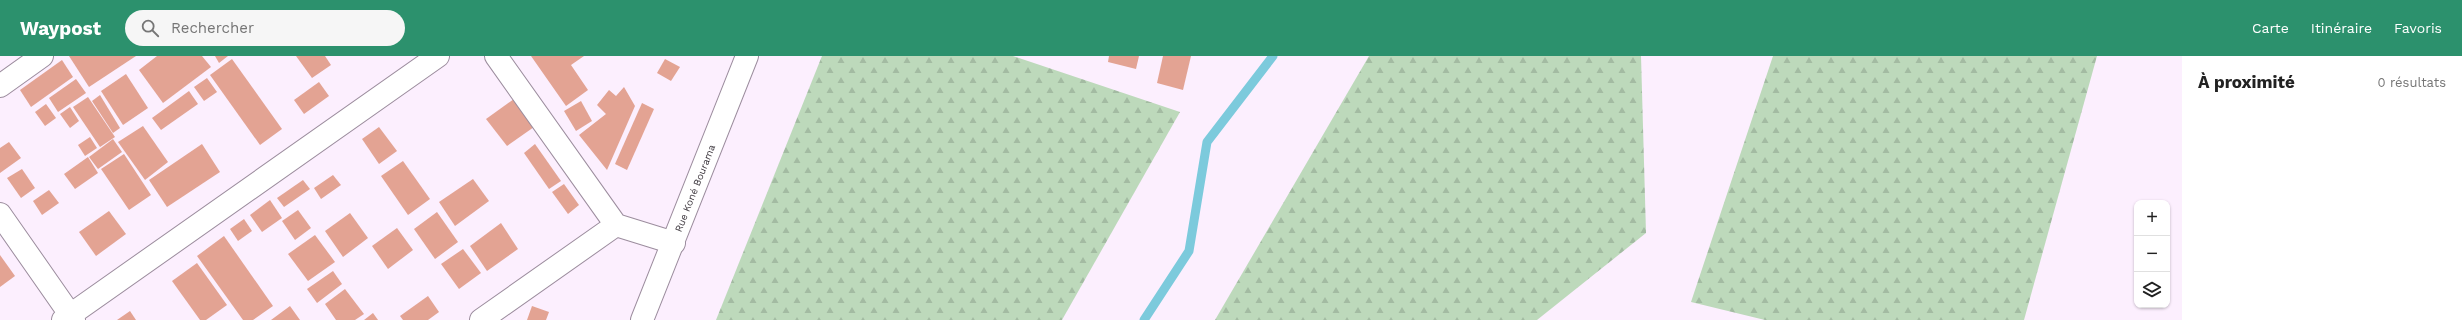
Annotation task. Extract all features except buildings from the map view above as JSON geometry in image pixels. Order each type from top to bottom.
[{"type":"main road","points":[[0,86],[42,56]]},
{"type":"main road","points":[[0,214],[69,318],[438,56]]},
{"type":"main road","points":[[496,56],[616,225],[674,243]]},
{"type":"main road","name":"Rue Koné Bourama","points":[[642,320],[674,243],[747,56]]},
{"type":"main road","points":[[480,320],[616,225]]},
{"type":"green space","points":[[822,56],[1013,56],[1180,112],[1062,320],[716,320]]},
{"type":"green space","points":[[1369,56],[1641,56],[1646,233],[1537,320],[1215,320]]},
{"type":"green space","points":[[1773,56],[2097,56],[2024,320],[1765,320],[1691,302]]},
{"type":"waterway","points":[[1144,320],[1189,251],[1207,142],[1273,56]]}]
